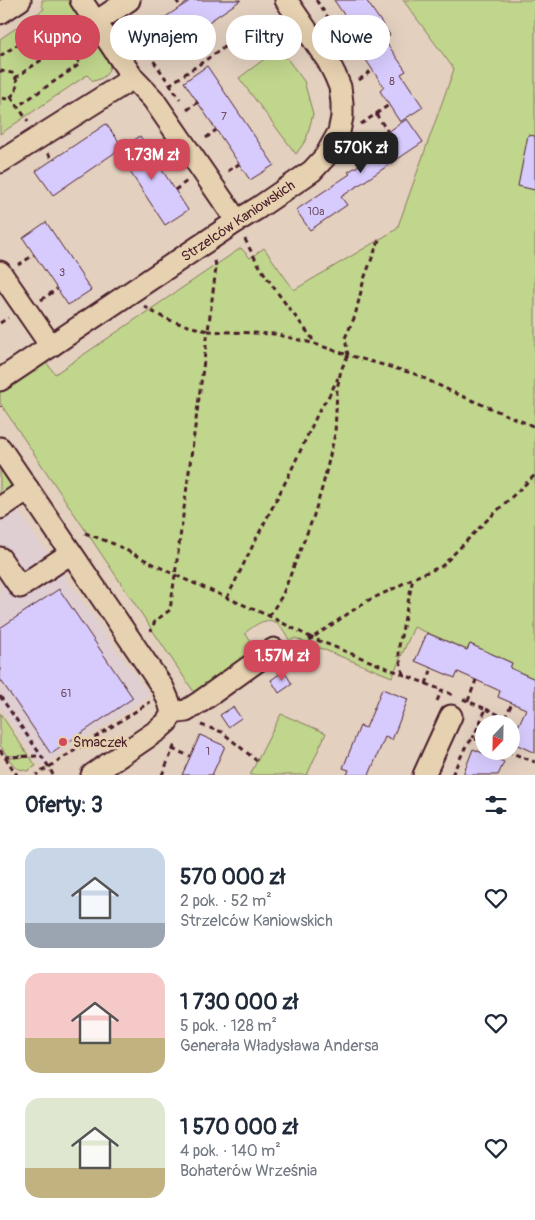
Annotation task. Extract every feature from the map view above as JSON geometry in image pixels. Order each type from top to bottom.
[{"type":"street","points":[[0,13],[20,0]]},
{"type":"street","points":[[81,0],[91,15]]},
{"type":"street","name":"Strzelców Kaniowskich","points":[[0,380],[312,171],[325,157],[340,132],[342,103],[340,87],[328,60],[287,2]]},
{"type":"street","points":[[100,20],[126,9]]},
{"type":"street","points":[[100,28],[133,78],[153,98],[236,221]]},
{"type":"street","points":[[0,162],[133,78]]},
{"type":"street","points":[[7,270],[51,346]]},
{"type":"street","points":[[0,448],[165,692],[172,713],[167,722],[158,730],[92,775]]},
{"type":"street","points":[[0,508],[28,489]]},
{"type":"street","points":[[0,558],[20,587],[71,553]]},
{"type":"street","points":[[172,713],[186,711],[281,652]]},
{"type":"street","points":[[424,775],[451,716]]},
{"type":"path","points":[[176,0],[180,7]]},
{"type":"path","points":[[319,3],[323,0]]},
{"type":"path","points":[[153,98],[287,2]]},
{"type":"path","points":[[126,9],[170,84],[192,117]]},
{"type":"path","points":[[0,56],[15,46]]},
{"type":"path","points":[[15,78],[41,60]]},
{"type":"path","points":[[18,106],[80,64],[78,60]]},
{"type":"path","points":[[358,80],[372,70]]},
{"type":"path","points":[[0,72],[12,73],[18,82],[15,93],[8,99],[0,98]]},
{"type":"path","points":[[187,110],[198,102]]},
{"type":"path","points":[[361,124],[389,105]]},
{"type":"path","points":[[376,114],[388,132]]},
{"type":"path","points":[[210,144],[206,138],[216,130]]},
{"type":"path","points":[[224,165],[228,171],[239,164]]},
{"type":"path","points":[[175,190],[193,177]]},
{"type":"path","points":[[236,221],[249,249],[278,293],[312,338],[312,343]]},
{"type":"path","points":[[151,631],[155,621],[170,610],[216,268],[214,236]]},
{"type":"path","points":[[227,598],[348,355],[345,338],[355,316],[364,279],[378,240]]},
{"type":"path","points":[[7,270],[34,255]]},
{"type":"path","points":[[37,302],[57,289]]},
{"type":"path","points":[[131,292],[144,306],[156,315],[179,324],[208,331],[274,334],[312,343],[415,374],[535,427]]},
{"type":"path","points":[[4,312],[13,325]]},
{"type":"path","points":[[0,323],[8,318]]},
{"type":"path","points":[[269,616],[282,596],[323,485],[335,434],[337,388],[341,370]]},
{"type":"path","points":[[281,652],[312,638],[366,601],[442,566],[484,522],[535,475]]},
{"type":"path","points":[[86,533],[114,544],[175,575],[269,616],[312,638],[442,690]]},
{"type":"path","points":[[403,674],[399,656],[400,646],[413,578]]},
{"type":"path","points":[[426,684],[432,668]]},
{"type":"path","points":[[468,701],[476,680]]},
{"type":"path","points":[[36,775],[165,692]]},
{"type":"path","points":[[0,696],[54,775]]},
{"type":"path","points":[[506,715],[512,703]]},
{"type":"path","points":[[486,709],[499,715]]},
{"type":"path","points":[[199,724],[222,732],[257,761]]},
{"type":"path","points":[[162,775],[179,734]]},
{"type":"path","points":[[452,775],[466,746],[473,738],[475,739]]},
{"type":"path","points":[[165,746],[190,756]]},
{"type":"path","points":[[0,750],[17,775]]},
{"type":"path","points":[[5,757],[41,756]]},
{"type":"path","points":[[520,756],[535,762]]},
{"type":"shaded area","points":[[0,486],[150,696],[42,766],[0,707]]},
{"type":"green space","points":[[42,0],[69,0],[79,15],[35,15],[44,9]]},
{"type":"green space","points":[[403,0],[535,0],[535,679],[510,668],[512,663],[470,644],[467,650],[414,627],[392,677],[295,638],[290,641],[280,626],[274,622],[265,621],[245,633],[257,651],[196,695],[0,403],[0,392],[46,362],[55,374],[241,248],[250,258],[264,248],[294,290],[397,229],[454,69]]},
{"type":"green space","points":[[15,29],[15,60],[100,60],[100,47],[110,62],[109,69],[106,75],[97,80],[93,81],[87,75],[0,134],[0,39]]},
{"type":"green space","points":[[263,60],[288,60],[304,81],[313,114],[306,140],[296,154],[239,78]]},
{"type":"green space","points":[[0,462],[11,482],[9,491],[0,499]]},
{"type":"green space","points":[[0,713],[28,755],[7,756],[0,745]]},
{"type":"green space","points":[[281,714],[326,733],[307,775],[250,775]]},
{"type":"green space","points":[[30,757],[36,766],[27,771],[16,768],[8,758]]},
{"type":"building","points":[[191,0],[241,0],[216,17],[216,15],[168,15]]},
{"type":"building","points":[[334,0],[366,0],[376,15],[344,15]]},
{"type":"building","points":[[390,48],[406,71],[401,74],[423,107],[400,122],[380,91],[384,87],[366,60],[390,60]]},
{"type":"building","points":[[207,66],[274,165],[250,180],[184,82]]},
{"type":"building","points":[[407,119],[423,142],[341,197],[347,205],[310,230],[296,210],[350,174],[348,172],[377,154],[370,144]]},
{"type":"building","points":[[106,124],[123,147],[53,195],[36,171]]},
{"type":"building","points":[[528,135],[535,136],[535,190],[518,186]]},
{"type":"building","points":[[140,136],[188,210],[165,225],[117,152]]},
{"type":"building","points":[[46,222],[91,290],[68,305],[23,238]]},
{"type":"building","points":[[59,589],[133,698],[51,754],[0,679],[0,628]]},
{"type":"building","points":[[427,633],[467,650],[470,644],[512,663],[510,668],[535,679],[535,753],[520,746],[520,722],[526,709],[498,697],[500,691],[458,672],[455,678],[415,661]]},
{"type":"building","points":[[284,671],[292,684],[279,693],[271,680]]},
{"type":"building","points":[[382,689],[408,699],[392,740],[385,737],[369,775],[347,775],[349,770],[343,768],[360,726],[366,728]]},
{"type":"building","points":[[233,707],[241,718],[228,727],[220,715]]},
{"type":"building","points":[[200,735],[225,746],[212,775],[182,775]]},
{"type":"building","points":[[473,749],[475,750],[475,760],[499,760],[504,762],[498,775],[463,775]]},
{"type":"place","name":"Smaczek","points":[[63,742]]}]
